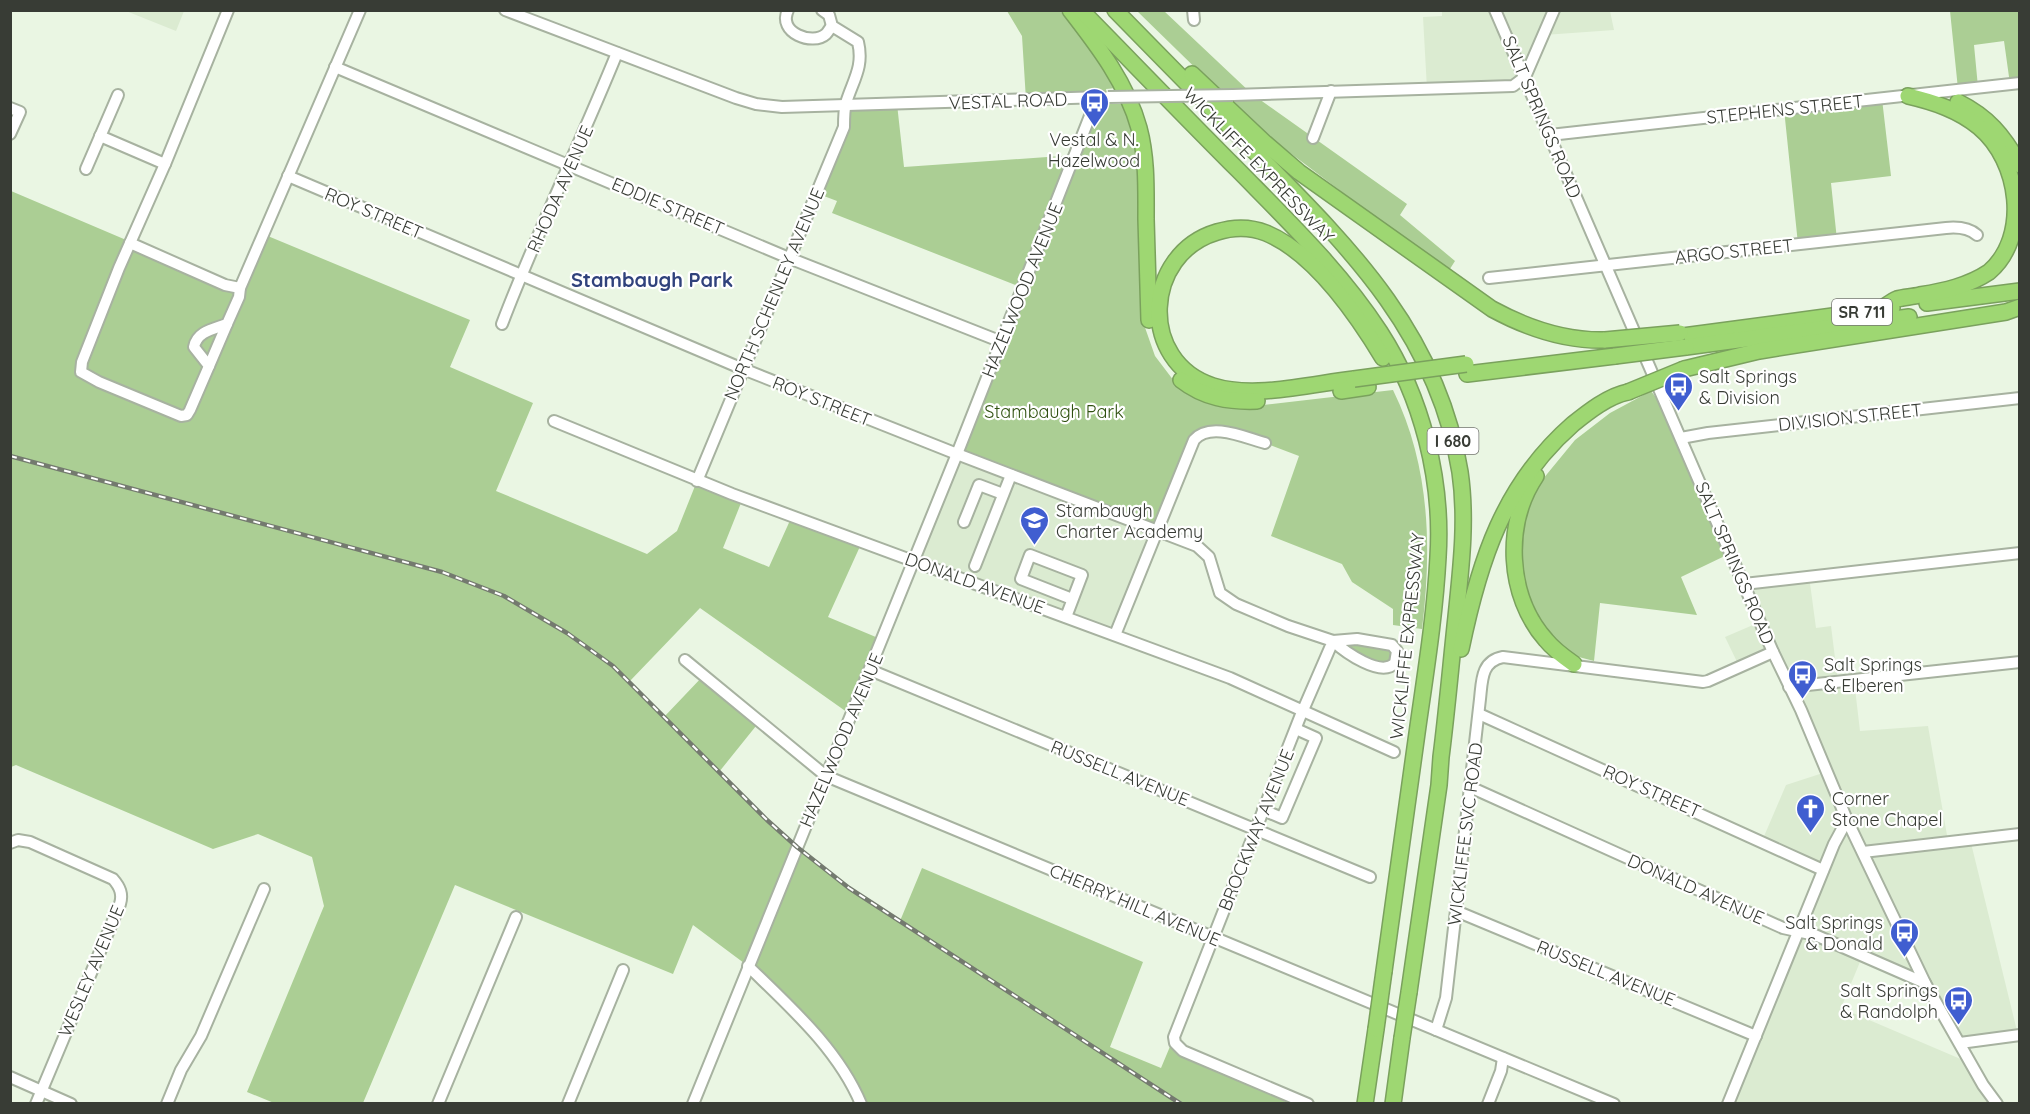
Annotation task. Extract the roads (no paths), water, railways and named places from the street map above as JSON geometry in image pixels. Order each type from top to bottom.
[{"type":"highway","points":[[1070,10],[1112,69],[1126,95],[1139,130],[1146,178],[1149,322],[1157,347],[1167,365],[1179,378],[1198,391],[1216,398],[1263,401],[1368,387],[1466,369],[1610,348],[2004,304],[2019,306]]},
{"type":"highway","name":"WICKLIFFE EXPRESSWAY","points":[[1081,10],[1301,234],[1347,286],[1381,334],[1409,388],[1429,454],[1438,526],[1435,590],[1365,1104]]},
{"type":"highway","points":[[1115,11],[1186,68],[1299,172],[1472,296],[1505,316],[1543,331],[1610,348]]},
{"type":"highway","name":"WICKLIFFE EXPRESSWAY","points":[[1115,11],[1320,218],[1361,263],[1415,342],[1441,399],[1460,473],[1464,544],[1439,785],[1393,1104]]},
{"type":"highway","points":[[1936,92],[1981,115],[2003,137],[2019,165]]},
{"type":"highway","points":[[1881,309],[1897,299],[1959,287],[1979,278],[1998,264],[2006,254],[2018,220],[2016,190],[2010,170],[1992,140],[1979,127],[1957,112],[1931,101],[1908,96]]},
{"type":"highway","points":[[1435,590],[1433,539],[1427,486],[1410,417],[1400,389],[1387,364],[1368,333],[1320,273],[1291,248],[1264,232],[1246,229],[1227,230],[1201,238],[1182,252],[1171,266],[1160,294],[1161,328],[1174,358],[1196,377],[1216,387],[1250,391],[1354,379],[1466,369]]},
{"type":"highway","name":"SR 711","points":[[1683,339],[1704,333],[2019,291]]},
{"type":"highway","points":[[1439,785],[1447,758],[1459,656],[1485,555],[1501,518],[1528,472],[1557,438],[1617,394],[1628,392],[1684,369],[1759,351],[1990,314],[2019,306]]},
{"type":"highway","points":[[1574,664],[1545,640],[1526,608],[1515,565],[1514,547],[1518,520],[1529,489],[1549,459],[1582,427],[1628,392]]},
{"type":"street","points":[[228,10],[85,352],[81,372],[109,386],[184,416],[190,410],[239,297],[240,288],[360,10]]},
{"type":"street","name":"VESTAL ROAD","points":[[505,10],[756,104],[782,107],[1513,86],[1525,77]]},
{"type":"street","points":[[788,10],[785,17],[786,26],[794,34],[818,38],[825,35],[832,26],[829,15],[822,10]]},
{"type":"street","name":"SALT SPRINGS ROAD","points":[[1495,10],[1847,820],[1925,983],[1987,1092],[1997,1104]]},
{"type":"street","points":[[1525,77],[1554,10]]},
{"type":"street","name":"NORTH SCHENLEY AVENUE","points":[[697,481],[844,127],[845,106],[859,70],[861,56],[858,42],[832,26]]},
{"type":"street","name":"RHODA AVENUE","points":[[502,324],[617,53]]},
{"type":"street","name":"EDDIE STREET","points":[[335,66],[789,258],[1002,342]]},
{"type":"street","name":"STEPHENS STREET","points":[[1550,135],[2019,82]]},
{"type":"street","points":[[1312,138],[1331,91]]},
{"type":"street","points":[[86,169],[117,95]]},
{"type":"street","name":"HAZELWOOD AVENUE","points":[[693,1104],[1102,98]]},
{"type":"street","points":[[10,108],[20,112],[10,134]]},
{"type":"street","points":[[100,136],[165,164]]},
{"type":"street","name":"ROY STREET","points":[[288,176],[743,369],[1197,546],[1204,551],[1212,564],[1220,593],[1226,598],[1288,626],[1333,641],[1351,655],[1380,669],[1392,667],[1397,658],[1395,647],[1388,643],[1357,639],[1333,641]]},
{"type":"street","name":"ARGO STREET","points":[[1489,278],[1946,228],[1960,228],[1973,231],[1977,235]]},
{"type":"street","points":[[130,243],[225,285],[240,288]]},
{"type":"street","points":[[209,366],[194,346],[195,340],[202,334],[227,324]]},
{"type":"street","name":"DIVISION STREET","points":[[1681,438],[1708,432],[2019,398]]},
{"type":"street","name":"DONALD AVENUE","points":[[554,421],[697,481],[1230,678],[1394,752]]},
{"type":"street","points":[[1115,635],[1197,436],[1209,431],[1220,432],[1265,443]]},
{"type":"street","points":[[975,566],[1011,475]]},
{"type":"street","points":[[964,522],[979,485],[1003,494]]},
{"type":"street","points":[[1744,584],[2019,553]]},
{"type":"street","points":[[1065,617],[1082,575],[1030,555],[1021,579],[1072,599]]},
{"type":"street","name":"BROCKWAY AVENUE","points":[[1308,1104],[1183,1051],[1174,1043],[1174,1037],[1263,810],[1333,641]]},
{"type":"street","points":[[1574,664],[1708,681],[1773,652]]},
{"type":"street","name":"WICKLIFFE SVC ROAD","points":[[1436,1030],[1445,1005],[1484,671],[1487,665],[1497,658],[1574,664]]},
{"type":"street","name":"CHERRY HILL AVENUE","points":[[685,660],[826,776],[1614,1104]]},
{"type":"street","points":[[1790,687],[2019,662]]},
{"type":"street","name":"RUSSELL AVENUE","points":[[870,670],[1370,877]]},
{"type":"street","name":"ROY STREET","points":[[1479,714],[1823,870]]},
{"type":"street","points":[[1263,810],[1282,818],[1316,738],[1296,729]]},
{"type":"street","name":"DONALD AVENUE","points":[[1470,787],[1783,928],[1815,935],[1925,983]]},
{"type":"street","points":[[1728,1104],[1834,843],[1847,820]]},
{"type":"street","points":[[1863,852],[2019,834]]},
{"type":"street","name":"WESLEY AVENUE","points":[[10,843],[24,841],[113,879],[120,888],[122,900],[36,1104]]},
{"type":"street","points":[[167,1104],[181,1070],[201,1036],[264,889]]},
{"type":"street","name":"RUSSELL AVENUE","points":[[1456,911],[1756,1036]]},
{"type":"street","points":[[438,1104],[516,917]]},
{"type":"street","points":[[748,966],[816,1034],[849,1080],[861,1104]]},
{"type":"street","points":[[568,1104],[623,970]]},
{"type":"street","points":[[1960,1043],[2019,1035]]},
{"type":"street","points":[[1488,1104],[1501,1071],[1503,1058]]},
{"type":"street","points":[[10,1077],[71,1104]]},
{"type":"railway","points":[[10,456],[442,572],[504,596],[567,633],[613,666],[767,820],[849,888],[1181,1104]]},
{"type":"place","name":"Vestal & N. Hazelwood","points":[[1094,128]]},
{"type":"place","name":"Salt Springs & Division","points":[[1678,412]]},
{"type":"place","name":"Stambaugh Charter Academy","points":[[1035,546]]},
{"type":"place","name":"Salt Springs & Elberen","points":[[1803,700]]},
{"type":"place","name":"Corner Stone Chapel","points":[[1811,834]]},
{"type":"place","name":"Salt Springs & Donald","points":[[1904,958]]},
{"type":"place","name":"Salt Springs & Randolph","points":[[1959,1026]]},
{"type":"district","name":"Stambaugh Park","points":[[652,279]]}]
